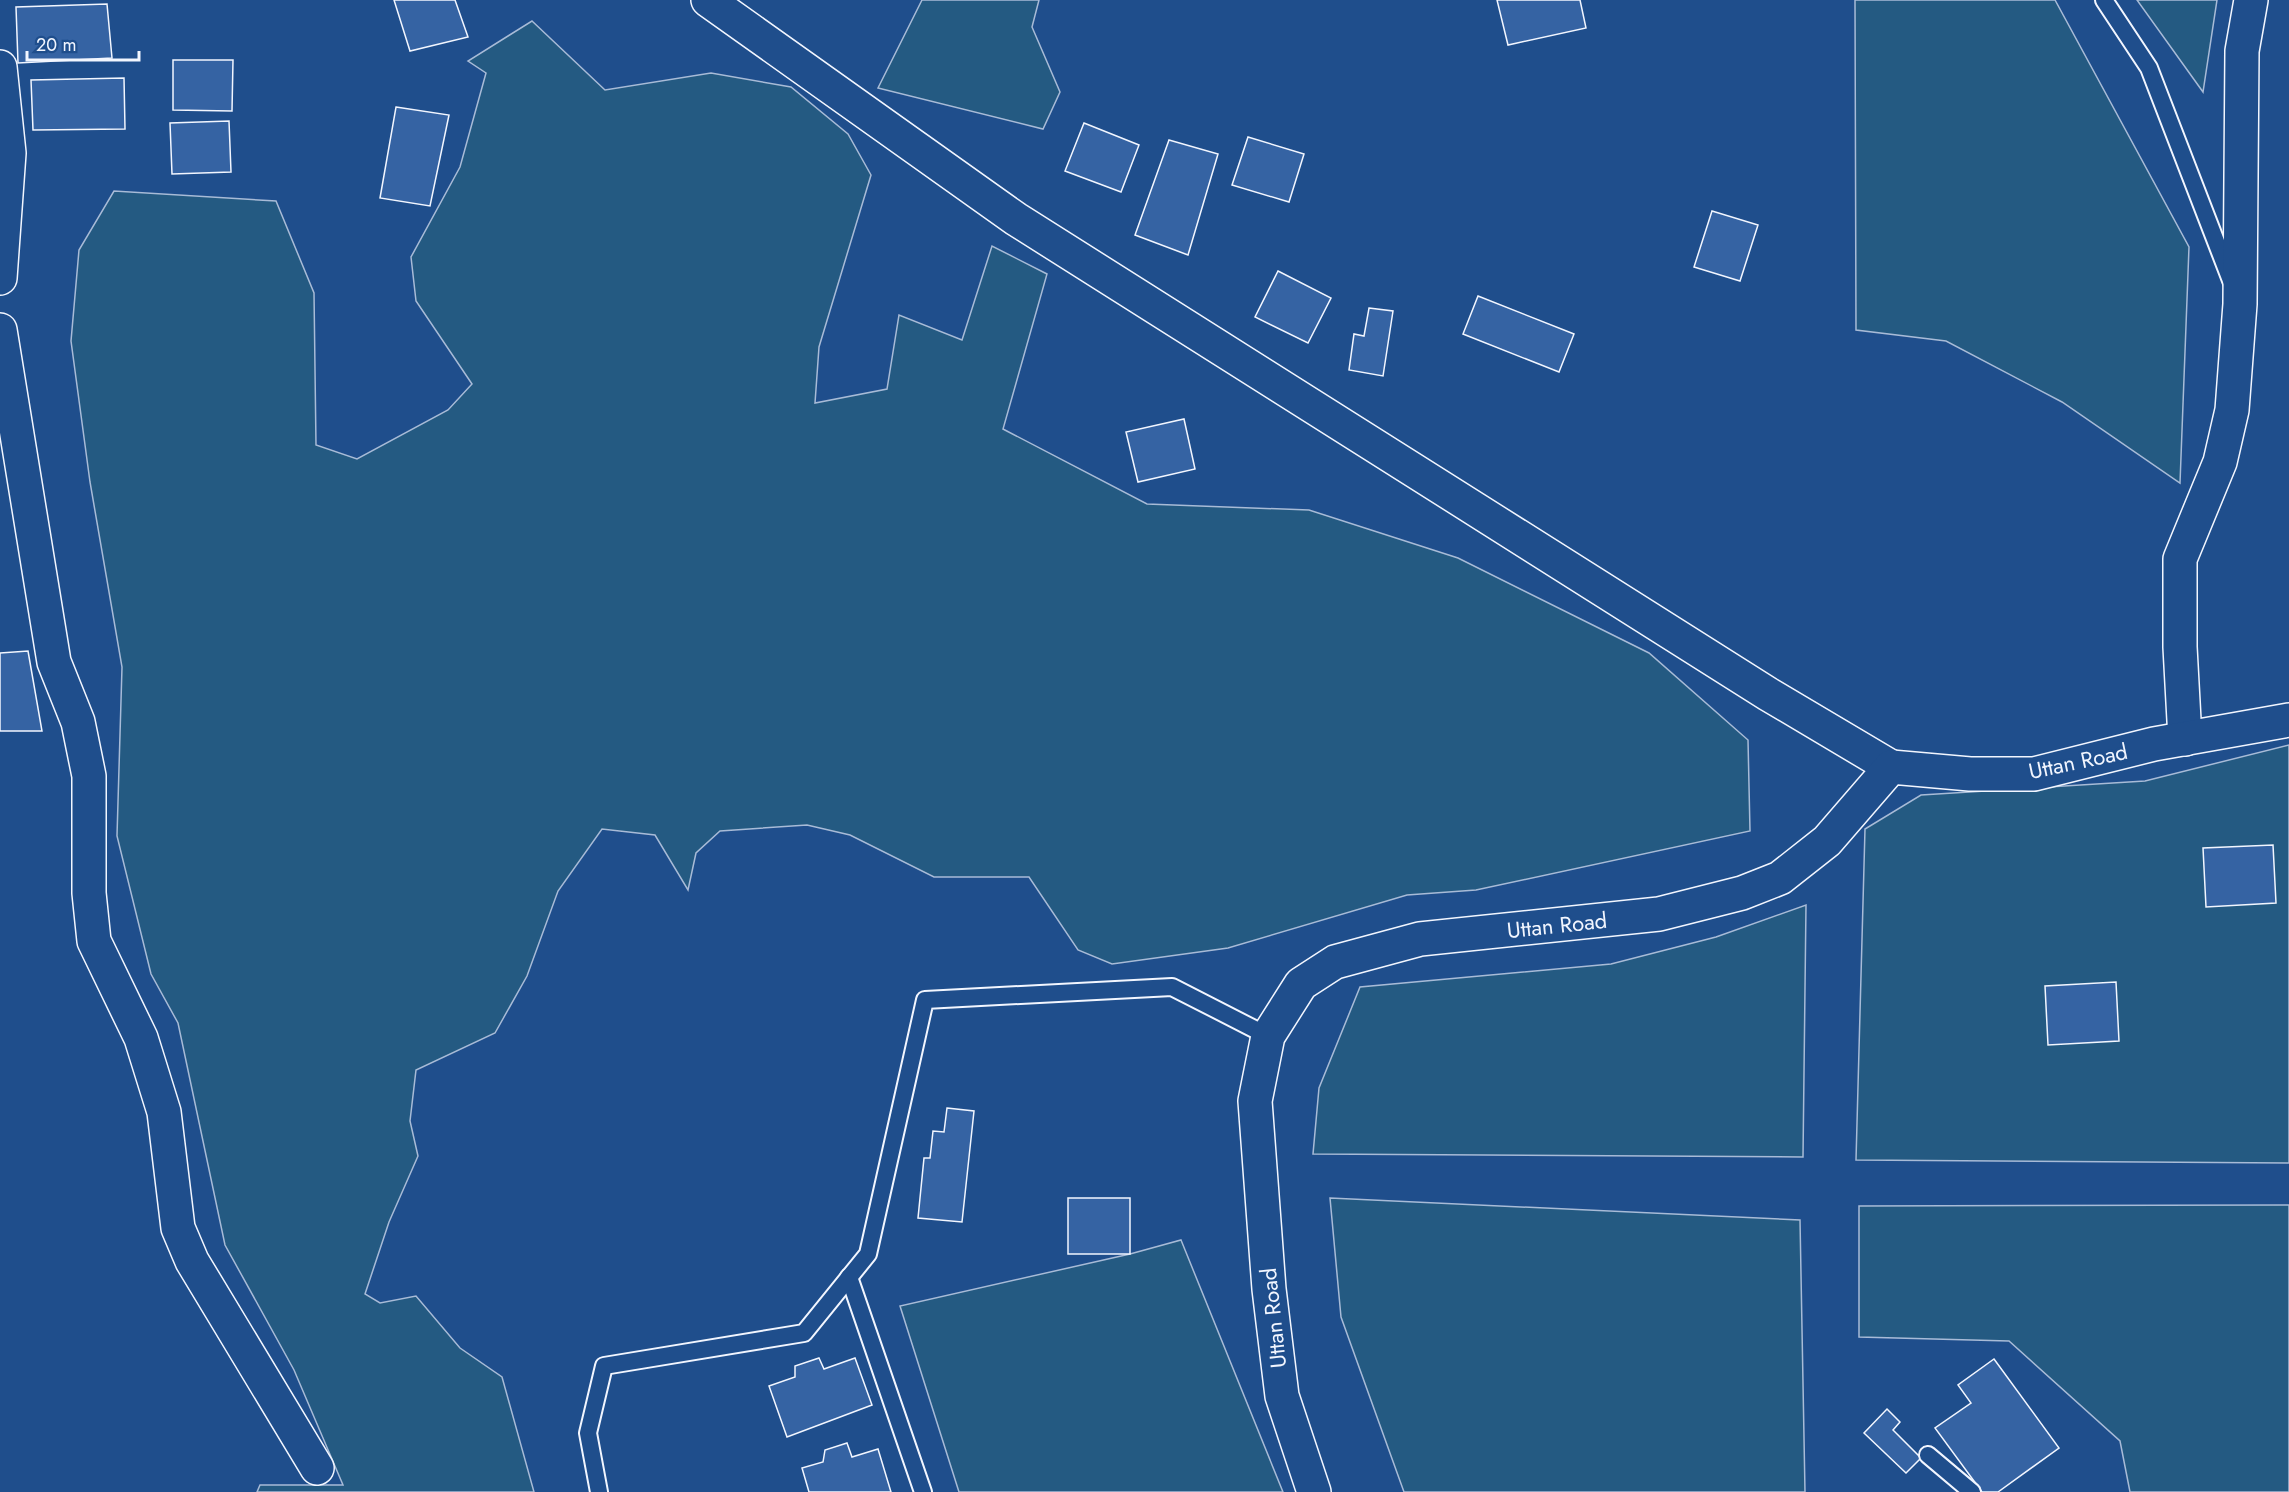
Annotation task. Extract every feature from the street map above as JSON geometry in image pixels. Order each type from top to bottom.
[{"type":"street","points":[[708,0],[1016,219],[1768,694],[1891,767]]},
{"type":"street","points":[[2185,739],[2180,646],[2180,560],[2220,462],[2232,410],[2240,304],[2242,51],[2251,0]]},
{"type":"street","points":[[0,67],[9,153],[0,278]]},
{"type":"street","points":[[0,330],[54,662],[78,722],[89,776],[89,893],[94,941],[141,1038],[164,1112],[173,1197],[182,1236],[192,1261],[317,1468]]},
{"type":"street","name":"Uttan Road","points":[[1314,1492],[1282,1396],[1269,1289],[1256,1101],[1268,1036],[1301,984],[1335,962],[1420,939],[1659,914],[1742,893],[1780,878],[1827,841],[1891,767],[1970,774],[2034,774],[2185,739],[2289,720]]},
{"type":"lane","points":[[2104,0],[2149,68],[2240,304]]},
{"type":"lane","points":[[599,1492],[588,1433],[604,1366],[804,1333],[868,1254],[925,1000],[1172,987],[1268,1036]]},
{"type":"lane","points":[[849,1277],[923,1492]]},
{"type":"lane","points":[[1928,1455],[1972,1492]]},
{"type":"shaded area","points":[[922,0],[1039,0],[1032,27],[1060,92],[1043,129],[878,88]]},
{"type":"shaded area","points":[[1855,0],[2055,0],[2189,247],[2180,483],[2062,402],[1946,341],[1856,330]]},
{"type":"shaded area","points":[[2137,0],[2217,0],[2203,92]]},
{"type":"shaded area","points":[[532,21],[605,90],[711,73],[791,87],[848,134],[871,175],[819,347],[815,403],[887,389],[899,315],[962,340],[992,246],[1047,274],[1003,429],[1147,504],[1309,510],[1458,558],[1649,653],[1748,740],[1750,831],[1476,890],[1407,895],[1228,948],[1112,964],[1078,950],[1029,877],[934,877],[850,835],[807,825],[720,831],[696,853],[688,890],[655,835],[602,829],[558,891],[527,976],[495,1033],[416,1070],[410,1121],[418,1156],[389,1222],[365,1294],[380,1303],[416,1296],[460,1348],[502,1377],[534,1492],[257,1492],[260,1485],[343,1485],[294,1370],[225,1245],[178,1023],[151,974],[117,836],[122,667],[90,482],[71,341],[79,250],[114,191],[276,201],[314,293],[316,445],[357,459],[448,410],[472,384],[416,301],[411,257],[460,167],[486,73],[468,61]]},
{"type":"shaded area","points":[[2289,745],[2289,1163],[1856,1160],[1865,829],[1921,795],[2145,781]]},
{"type":"shaded area","points":[[1806,905],[1803,1157],[1313,1154],[1319,1088],[1360,987],[1611,964],[1716,937]]},
{"type":"shaded area","points":[[1330,1198],[1800,1220],[1805,1492],[1404,1492],[1341,1317]]},
{"type":"shaded area","points":[[2289,1205],[2289,1492],[2130,1492],[2120,1441],[2009,1341],[1859,1337],[1859,1206]]},
{"type":"shaded area","points":[[1181,1240],[1283,1492],[959,1492],[900,1306],[1130,1254]]},
{"type":"building","points":[[394,0],[455,0],[468,37],[410,51]]},
{"type":"building","points":[[1497,0],[1580,0],[1586,28],[1508,45]]},
{"type":"building","points":[[107,4],[112,58],[18,63],[16,7]]},
{"type":"building","points":[[173,60],[233,60],[232,111],[173,110]]},
{"type":"building","points":[[124,78],[125,129],[33,130],[31,80]]},
{"type":"building","points":[[396,107],[449,115],[430,206],[380,198]]},
{"type":"building","points":[[229,121],[231,172],[172,174],[170,123]]},
{"type":"building","points":[[1084,123],[1139,145],[1121,192],[1065,171]]},
{"type":"building","points":[[1248,137],[1304,154],[1289,202],[1232,185]]},
{"type":"building","points":[[1169,140],[1218,154],[1188,255],[1135,235]]},
{"type":"building","points":[[1712,211],[1758,225],[1740,281],[1694,267]]},
{"type":"building","points":[[1278,271],[1331,298],[1308,343],[1255,317]]},
{"type":"building","points":[[1478,296],[1574,334],[1559,372],[1463,334]]},
{"type":"building","points":[[1369,308],[1393,311],[1383,376],[1349,370],[1354,334],[1364,336]]},
{"type":"building","points":[[1184,419],[1195,469],[1138,482],[1126,432]]},
{"type":"building","points":[[28,651],[42,731],[0,731],[0,653]]},
{"type":"building","points":[[2273,845],[2276,903],[2206,907],[2203,848]]},
{"type":"building","points":[[2116,982],[2119,1041],[2048,1045],[2045,986]]},
{"type":"building","points":[[947,1108],[974,1111],[962,1222],[918,1218],[924,1158],[930,1158],[933,1131],[944,1132]]},
{"type":"building","points":[[1068,1198],[1130,1198],[1130,1254],[1068,1254]]},
{"type":"building","points":[[819,1358],[824,1369],[855,1358],[872,1405],[787,1437],[769,1386],[795,1377],[795,1366]]},
{"type":"building","points":[[1994,1359],[2059,1448],[1998,1492],[1982,1492],[1935,1428],[1971,1403],[1958,1385]]},
{"type":"building","points":[[1887,1409],[1900,1422],[1893,1430],[1921,1458],[1906,1473],[1864,1433]]},
{"type":"building","points":[[847,1443],[852,1457],[878,1449],[891,1492],[809,1492],[802,1468],[823,1462],[825,1450]]}]
